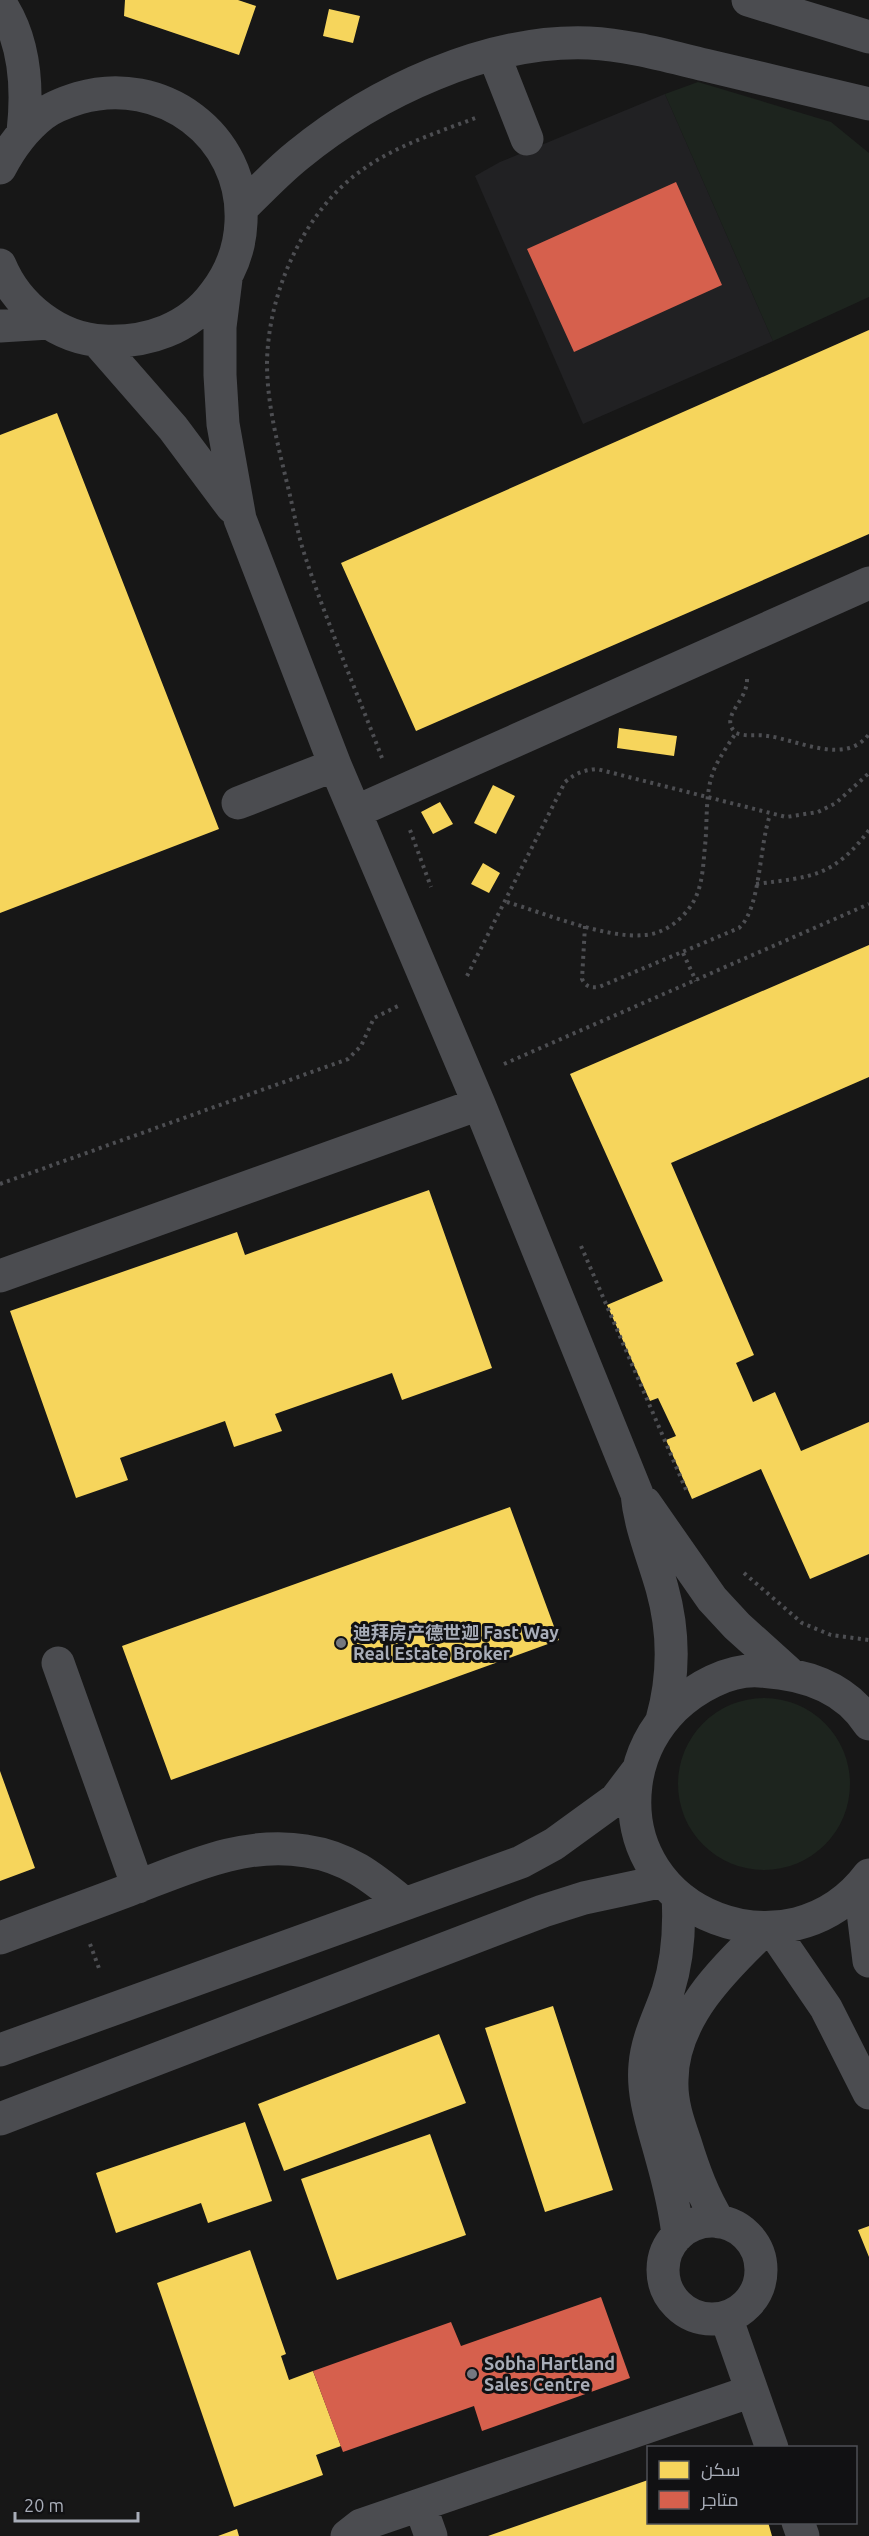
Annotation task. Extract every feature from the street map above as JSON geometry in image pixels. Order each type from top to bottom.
[{"type":"street","points":[[748,0],[869,38]]},
{"type":"street","points":[[0,3],[17,40],[24,70],[27,101],[23,132]]},
{"type":"street","points":[[242,208],[297,156],[351,117],[410,85],[441,72],[494,55],[562,43],[618,46],[869,104]]},
{"type":"street","points":[[494,55],[526,139]]},
{"type":"street","points":[[0,168],[9,150],[23,132],[43,114],[67,102],[92,94],[119,92],[145,95],[170,104],[193,118],[212,136],[227,158],[237,182],[242,208],[236,257],[226,279],[200,310],[184,322],[157,335],[128,342],[98,341],[72,335],[49,323],[25,305],[7,281],[0,265]]},
{"type":"street","points":[[226,279],[220,327],[220,375],[223,424],[240,519],[335,765],[479,1104],[637,1494],[642,1524],[670,1624],[672,1659],[669,1694],[662,1720]]},
{"type":"street","points":[[0,326],[49,323]]},
{"type":"street","points":[[98,341],[173,428],[240,519]]},
{"type":"street","points":[[355,812],[869,583]]},
{"type":"street","points":[[238,803],[335,765]]},
{"type":"street","points":[[0,1276],[479,1104]]},
{"type":"street","points":[[637,1494],[653,1512],[712,1599],[737,1626],[788,1672]]},
{"type":"street","points":[[58,1663],[138,1887]]},
{"type":"street","points":[[864,1881],[834,1908],[805,1922],[769,1929],[742,1926],[719,1920],[697,1910],[671,1888],[647,1856],[637,1828],[634,1799],[638,1770],[647,1743],[662,1720],[687,1695],[718,1678],[753,1670],[788,1672],[815,1680],[854,1695],[869,1724]]},
{"type":"street","points":[[0,2050],[521,1862],[554,1844],[615,1799],[638,1770]]},
{"type":"street","points":[[0,1938],[209,1860],[259,1849],[306,1851],[336,1859],[366,1872],[405,1904]]},
{"type":"street","points":[[864,1881],[869,1961]]},
{"type":"street","points":[[0,2119],[543,1911],[606,1892],[671,1888]]},
{"type":"street","points":[[671,1888],[680,1923],[677,1955],[668,1991],[649,2041],[645,2064],[645,2086],[648,2108],[673,2201],[678,2235]]},
{"type":"street","points":[[769,1929],[826,2008],[869,2093]]},
{"type":"street","points":[[719,2222],[704,2199],[694,2174],[674,2108],[672,2078],[676,2053],[698,2004],[720,1975],[769,1929]]},
{"type":"street","points":[[704,2222],[719,2222],[734,2227],[748,2237],[757,2250],[762,2267],[760,2283],[753,2298],[741,2310],[726,2318],[698,2318],[673,2301],[666,2289],[663,2274],[664,2260],[669,2246],[678,2235],[704,2222]]},
{"type":"street","points":[[726,2318],[771,2446]]},
{"type":"street","points":[[347,2536],[360,2525],[752,2391]]},
{"type":"street","points":[[420,2505],[431,2536]]},
{"type":"path","points":[[433,892],[305,558],[269,402],[267,361],[272,321],[295,252],[314,221],[337,192],[362,170],[392,152],[512,103]]},
{"type":"path","points":[[746,675],[745,694],[730,714],[730,726],[736,733],[766,735],[829,750],[856,746],[869,734]]},
{"type":"path","points":[[507,902],[585,926],[627,936],[646,936],[665,930],[681,918],[693,903],[701,879],[708,797],[716,766],[736,733]]},
{"type":"path","points":[[585,926],[582,979],[585,985],[592,988],[683,953],[739,928],[752,909],[765,830],[770,814]]},
{"type":"path","points":[[756,884],[806,877],[828,869],[855,849],[869,830]]},
{"type":"path","points":[[503,1065],[869,904]]},
{"type":"path","points":[[683,953],[696,981]]},
{"type":"path","points":[[462,968],[466,979]]},
{"type":"path","points":[[498,1054],[508,1076]]},
{"type":"path","points":[[577,1238],[689,1497]]},
{"type":"path","points":[[740,1570],[802,1623],[831,1635],[869,1640]]},
{"type":"shaded area","points":[[698,82],[831,122],[869,153],[869,297],[773,341],[665,94]]},
{"type":"shaded area","points":[[665,94],[773,341],[583,424],[475,176],[500,162]]},
{"type":"shaded area","points":[[764,1698],[797,1704],[812,1712],[825,1723],[836,1736],[844,1751],[850,1784],[844,1817],[836,1832],[825,1845],[812,1856],[797,1864],[764,1870],[731,1864],[716,1856],[703,1845],[692,1832],[684,1817],[678,1784],[684,1751],[692,1736],[703,1723],[716,1712],[731,1704]]},
{"type":"building: سكن","points":[[125,0],[238,0],[256,6],[239,55],[124,16]]},
{"type":"building: سكن","points":[[329,9],[360,16],[353,43],[323,36]]},
{"type":"building: سكن","points":[[869,330],[869,534],[416,731],[341,563]]},
{"type":"building: سكن","points":[[57,413],[219,829],[0,913],[0,435]]},
{"type":"building: سكن","points":[[619,728],[677,736],[674,756],[617,748]]},
{"type":"building: سكن","points":[[493,785],[515,796],[496,834],[474,823]]},
{"type":"building: سكن","points":[[440,802],[453,824],[433,834],[421,812]]},
{"type":"building: سكن","points":[[483,863],[500,873],[489,893],[471,884]]},
{"type":"building: سكن","points":[[869,945],[869,1077],[671,1163],[754,1355],[736,1363],[753,1402],[775,1392],[801,1451],[869,1422],[869,1554],[810,1579],[761,1469],[692,1499],[666,1440],[676,1436],[658,1398],[650,1401],[607,1305],[663,1281],[570,1074]]},
{"type":"building: سكن","points":[[429,1190],[492,1368],[402,1400],[392,1373],[275,1414],[282,1431],[234,1447],[225,1421],[120,1458],[128,1480],[76,1498],[10,1311],[237,1232],[245,1255]]},
{"type":"building: سكن","name":"迪拜房产德世迦 Fast Way Real Estate Broker","points":[[510,1507],[559,1640],[171,1780],[122,1646]]},
{"type":"building: سكن","points":[[0,1771],[35,1868],[0,1881]]},
{"type":"building: سكن","points":[[553,2006],[613,2190],[545,2212],[485,2028]]},
{"type":"building: سكن","points":[[439,2034],[466,2103],[284,2171],[258,2104]]},
{"type":"building: سكن","points":[[245,2122],[272,2201],[208,2223],[201,2203],[116,2233],[96,2173]]},
{"type":"building: سكن","points":[[430,2134],[466,2235],[337,2280],[301,2179]]},
{"type":"building: سكن","points":[[869,2226],[869,2257],[858,2230]]},
{"type":"building: سكن","points":[[250,2250],[286,2354],[281,2356],[289,2380],[313,2371],[341,2446],[316,2455],[323,2475],[234,2507],[157,2283]]},
{"type":"building: سكن","points":[[647,2480],[647,2524],[769,2524],[772,2536],[488,2536]]},
{"type":"building: سكن","points":[[237,2529],[239,2536],[218,2536]]},
{"type":"building: متاجر","points":[[676,182],[722,285],[574,352],[527,249]]},
{"type":"building: متاجر","name":"Sobha Hartland Sales Centre","points":[[601,2297],[630,2378],[482,2431],[474,2406],[343,2452],[313,2371],[451,2322],[461,2346]]},
{"type":"place","name":"迪拜房产德世迦 Fast Way Real Estate Broker","points":[[341,1643]]},
{"type":"place","name":"Sobha Hartland Sales Centre","points":[[472,2374]]}]
